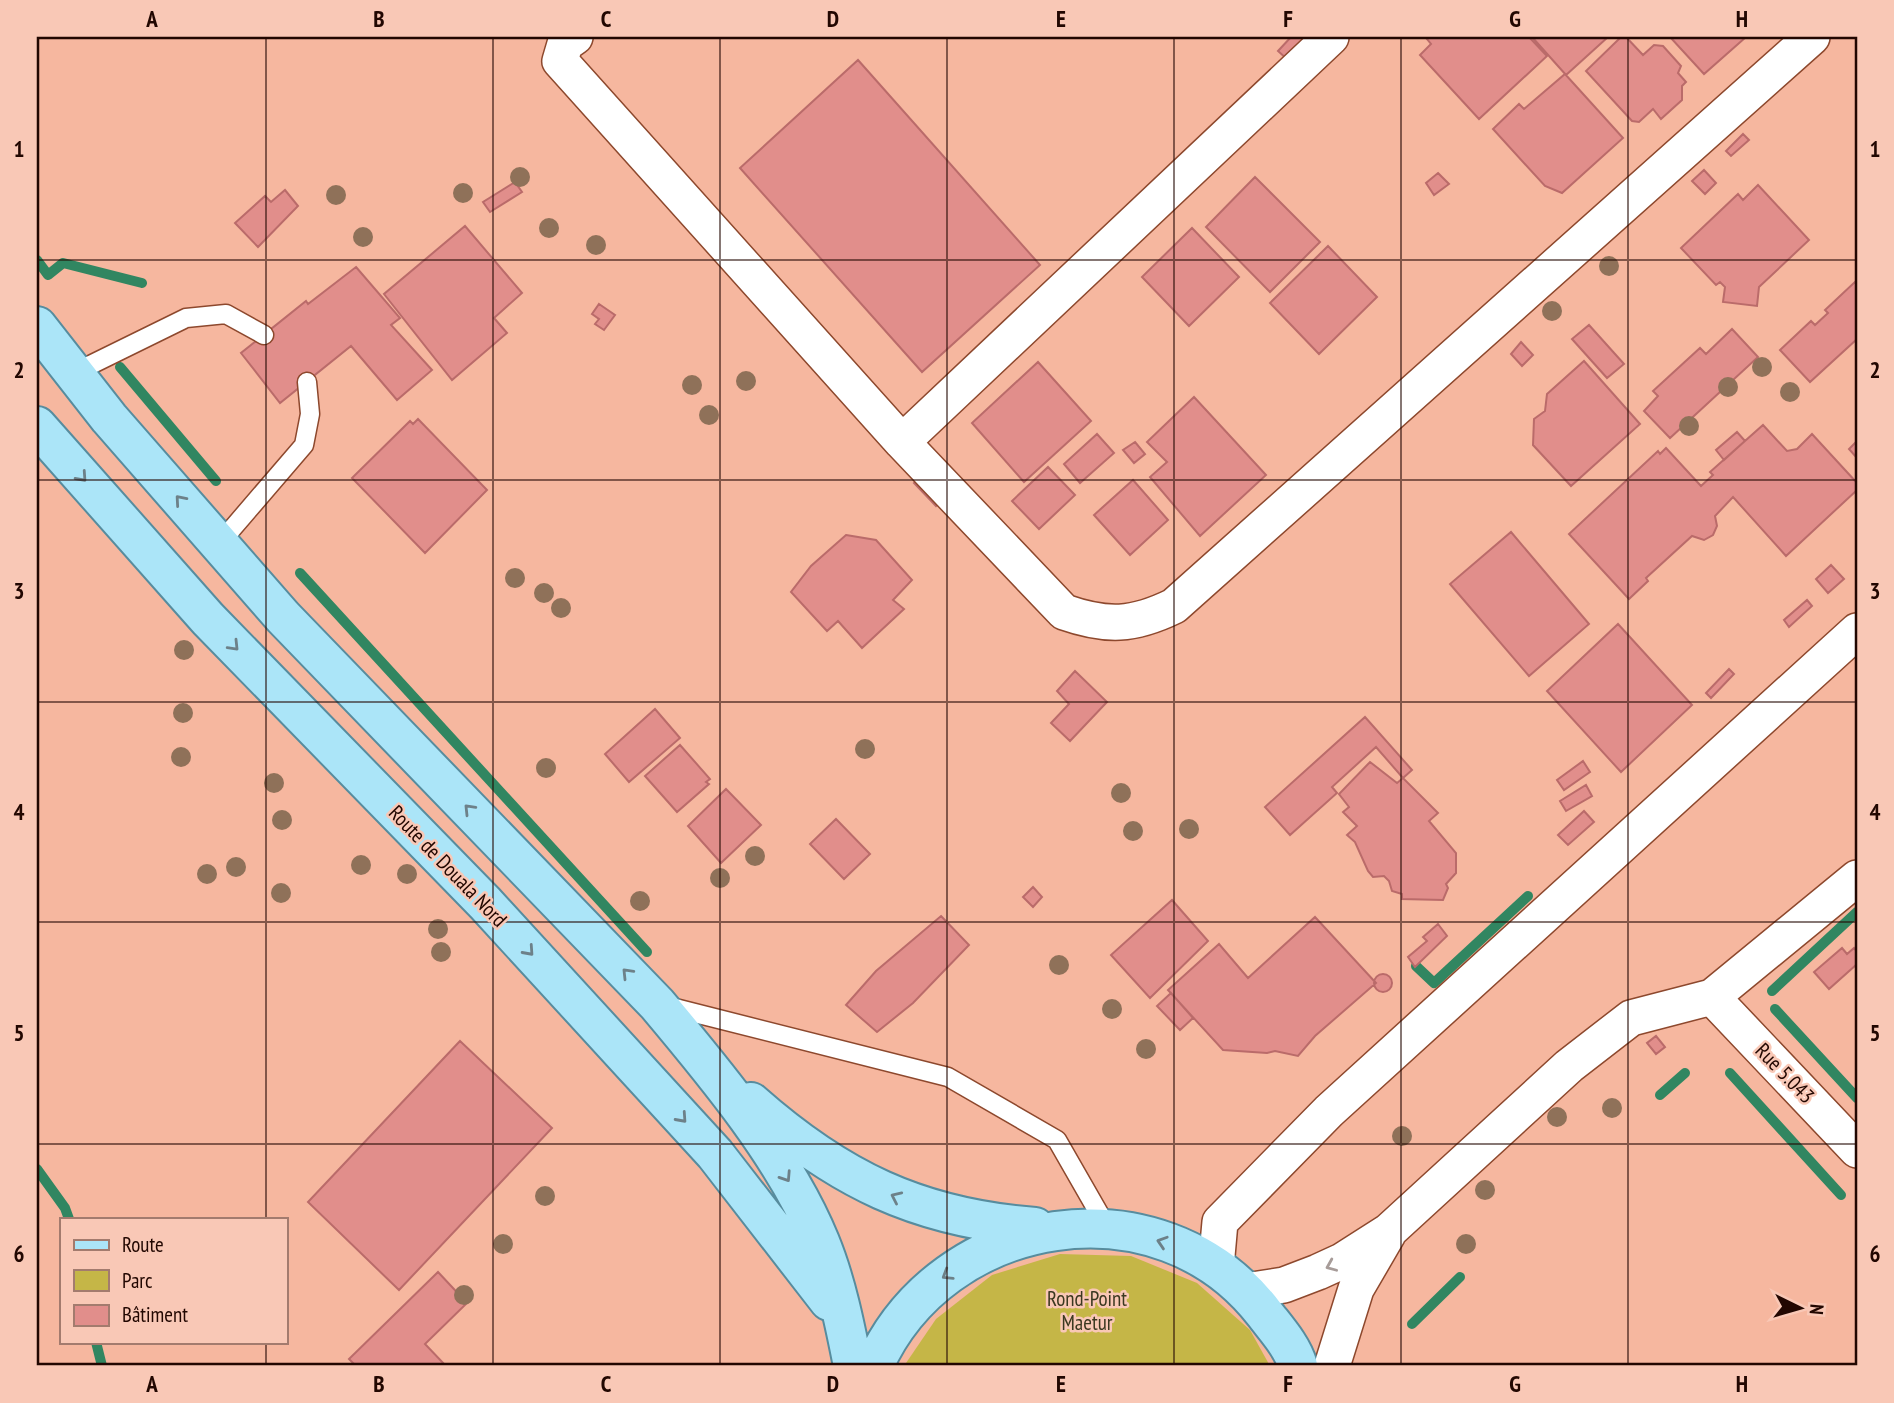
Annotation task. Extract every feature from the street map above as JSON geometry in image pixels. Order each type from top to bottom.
[{"type":"main road","points":[[37,326],[283,617],[657,1004],[705,1061],[791,1182],[820,1242],[844,1320],[853,1366]]},
{"type":"main road","name":"Route de Douala Nord","points":[[37,426],[208,619],[485,903],[715,1154],[844,1320]]},
{"type":"main road","points":[[705,1061],[784,1131],[860,1181],[910,1204],[987,1223],[1058,1229],[1108,1229],[1165,1241],[1216,1267],[1247,1291],[1294,1352],[1298,1366]]},
{"type":"main road","points":[[874,1366],[887,1337],[933,1284],[992,1247],[1058,1229]]},
{"type":"street","points":[[575,37],[565,44],[560,61],[902,442],[1064,612],[1089,621],[1119,624],[1147,619],[1174,607],[1812,37]]},
{"type":"street","points":[[902,442],[1331,37]]},
{"type":"street","points":[[1216,1267],[1220,1222],[1329,1111],[1857,631]]},
{"type":"street","points":[[1247,1291],[1283,1285],[1318,1272],[1342,1261],[1389,1231],[1569,1066],[1631,1018],[1712,997],[1857,878]]},
{"type":"street","name":"Rue 5.043","points":[[1712,997],[1857,1150]]},
{"type":"street","points":[[1332,1366],[1356,1289],[1389,1231]]},
{"type":"lane","points":[[74,373],[186,318],[226,314],[264,335]]},
{"type":"lane","points":[[219,544],[304,445],[310,414],[307,382]]},
{"type":"lane","points":[[657,1004],[948,1077],[1057,1140],[1108,1229]]},
{"type":"green space","name":"Rond-Point Maetur","points":[[1060,1254],[1131,1256],[1197,1283],[1250,1330],[1270,1366],[904,1366],[936,1319],[992,1275]]},
{"type":"building","points":[[1291,37],[1309,37],[1288,60],[1278,51]]},
{"type":"building","points":[[1529,37],[1547,56],[1479,119],[1420,55],[1431,44],[1427,39]]},
{"type":"building","points":[[1532,37],[1608,37],[1566,75]]},
{"type":"building","points":[[1621,37],[1626,37],[1643,55],[1654,45],[1663,46],[1681,66],[1678,73],[1686,82],[1682,86],[1682,100],[1661,119],[1653,109],[1639,122],[1632,121],[1586,71]]},
{"type":"building","points":[[1670,37],[1746,37],[1704,74]]},
{"type":"building","points":[[858,60],[1040,265],[922,372],[740,168]]},
{"type":"building","points":[[1565,74],[1623,138],[1562,193],[1545,186],[1493,129],[1519,104],[1524,109]]},
{"type":"building","points":[[1743,134],[1749,140],[1731,156],[1726,151]]},
{"type":"building","points":[[1704,170],[1716,183],[1705,194],[1692,181]]},
{"type":"building","points":[[1438,173],[1449,184],[1434,195],[1426,183]]},
{"type":"building","points":[[1255,177],[1320,242],[1270,292],[1206,227]]},
{"type":"building","points":[[515,182],[522,192],[490,212],[483,202]]},
{"type":"building","points":[[1758,185],[1809,240],[1759,287],[1757,306],[1723,302],[1725,287],[1720,282],[1716,285],[1681,248],[1738,194],[1743,200]]},
{"type":"building","points":[[285,190],[298,206],[258,247],[235,223],[265,196],[271,202]]},
{"type":"building","points":[[465,226],[522,293],[494,318],[507,333],[452,380],[384,294]]},
{"type":"building","points":[[1192,228],[1239,277],[1189,326],[1142,277]]},
{"type":"building","points":[[1328,246],[1377,297],[1319,354],[1270,303]]},
{"type":"building","points":[[356,267],[400,318],[391,325],[432,370],[397,400],[351,346],[280,403],[241,353],[306,301],[308,304]]},
{"type":"building","points":[[1856,281],[1857,339],[1810,382],[1780,350],[1811,321],[1815,325],[1828,313],[1825,310]]},
{"type":"building","points":[[599,304],[615,315],[604,330],[595,324],[599,319],[592,314]]},
{"type":"building","points":[[1589,325],[1624,364],[1607,378],[1572,339]]},
{"type":"building","points":[[1732,329],[1758,357],[1670,438],[1644,411],[1658,396],[1653,391],[1700,348],[1706,354]]},
{"type":"building","points":[[1521,342],[1533,355],[1522,366],[1511,354]]},
{"type":"building","points":[[1584,361],[1640,424],[1571,486],[1533,445],[1534,419],[1545,411],[1547,394]]},
{"type":"building","points":[[1038,362],[1091,421],[1024,482],[972,423]]},
{"type":"building","points":[[1194,397],[1266,475],[1200,536],[1150,477],[1167,462],[1147,442]]},
{"type":"building","points":[[418,419],[487,490],[425,553],[352,478],[410,421],[413,424]]},
{"type":"building","points":[[1763,425],[1787,451],[1797,449],[1812,434],[1857,483],[1857,490],[1786,556],[1733,497],[1715,516],[1717,526],[1713,535],[1704,540],[1692,536],[1646,578],[1648,581],[1629,599],[1569,534],[1658,451],[1660,454],[1666,448],[1701,486],[1713,475],[1710,472]]},
{"type":"building","points":[[1737,432],[1745,441],[1724,460],[1716,450]]},
{"type":"building","points":[[1097,434],[1114,453],[1080,483],[1064,464]]},
{"type":"building","points":[[1857,441],[1857,458],[1849,449]]},
{"type":"building","points":[[1135,442],[1145,454],[1134,463],[1123,450]]},
{"type":"building","points":[[1048,467],[1075,495],[1039,529],[1012,501]]},
{"type":"building","points":[[923,474],[945,497],[936,506],[914,483]]},
{"type":"building","points":[[1133,480],[1168,520],[1130,555],[1094,515]]},
{"type":"building","points":[[1511,532],[1589,624],[1529,676],[1450,584]]},
{"type":"building","points":[[846,535],[876,540],[912,580],[893,600],[904,609],[862,648],[838,621],[827,631],[791,592],[811,566]]},
{"type":"building","points":[[1831,565],[1844,579],[1828,593],[1816,579]]},
{"type":"building","points":[[1807,600],[1812,606],[1789,627],[1784,620]]},
{"type":"building","points":[[1618,624],[1692,705],[1621,772],[1547,691]]},
{"type":"building","points":[[1729,669],[1734,674],[1711,698],[1706,693]]},
{"type":"building","points":[[1075,671],[1107,702],[1070,741],[1051,723],[1069,704],[1057,691]]},
{"type":"building","points":[[655,709],[680,738],[629,782],[605,754]]},
{"type":"building","points":[[1365,717],[1412,770],[1403,778],[1376,747],[1332,787],[1337,793],[1290,835],[1265,807]]},
{"type":"building","points":[[680,745],[710,779],[706,782],[709,784],[677,812],[645,776]]},
{"type":"building","points":[[1583,761],[1590,772],[1564,790],[1557,780]]},
{"type":"building","points":[[1370,762],[1397,783],[1403,778],[1438,813],[1429,821],[1456,853],[1456,873],[1446,884],[1448,888],[1443,900],[1402,899],[1402,894],[1392,891],[1384,876],[1373,877],[1355,842],[1347,835],[1357,826],[1343,812],[1349,807],[1339,794]]},
{"type":"building","points":[[1586,785],[1592,796],[1566,811],[1560,801]]},
{"type":"building","points":[[726,789],[761,825],[721,863],[688,826]]},
{"type":"building","points":[[1584,811],[1594,822],[1568,845],[1558,835]]},
{"type":"building","points":[[836,819],[870,854],[844,879],[810,844]]},
{"type":"building","points":[[1033,887],[1042,897],[1033,907],[1023,897]]},
{"type":"building","points":[[1172,900],[1208,941],[1150,998],[1111,955]]},
{"type":"building","points":[[941,916],[969,945],[913,1003],[877,1032],[846,1005],[876,971]]},
{"type":"building","points":[[1315,917],[1376,983],[1315,1036],[1298,1056],[1275,1051],[1267,1053],[1223,1050],[1168,990],[1219,944],[1248,978]]},
{"type":"building","points":[[1438,924],[1447,936],[1415,967],[1408,957],[1427,941],[1423,937]]},
{"type":"building","points":[[1842,948],[1847,954],[1854,948],[1857,952],[1857,964],[1829,989],[1814,972]]},
{"type":"building","points":[[1379,974],[1387,974],[1392,983],[1390,990],[1379,992],[1374,987],[1374,979]]},
{"type":"building","points":[[1171,993],[1193,1018],[1180,1030],[1157,1006]]},
{"type":"building","points":[[1656,1036],[1665,1047],[1656,1054],[1647,1043]]},
{"type":"building","points":[[460,1041],[552,1128],[399,1290],[308,1202]]},
{"type":"building","points":[[438,1272],[467,1303],[425,1344],[446,1366],[356,1366],[349,1359]]},
{"type":"waterway","points":[[37,260],[48,275],[63,263],[142,283]]},
{"type":"waterway","points":[[120,367],[216,481]]},
{"type":"waterway","points":[[300,573],[647,952]]},
{"type":"waterway","points":[[1416,966],[1434,983],[1528,896]]},
{"type":"waterway","points":[[1772,991],[1857,912]]},
{"type":"waterway","points":[[1775,1009],[1857,1098]]},
{"type":"waterway","points":[[1660,1095],[1685,1073]]},
{"type":"waterway","points":[[1730,1073],[1841,1195]]},
{"type":"waterway","points":[[37,1169],[65,1208],[69,1218]]},
{"type":"waterway","points":[[1412,1324],[1460,1277]]},
{"type":"waterway","points":[[96,1344],[102,1366]]}]
